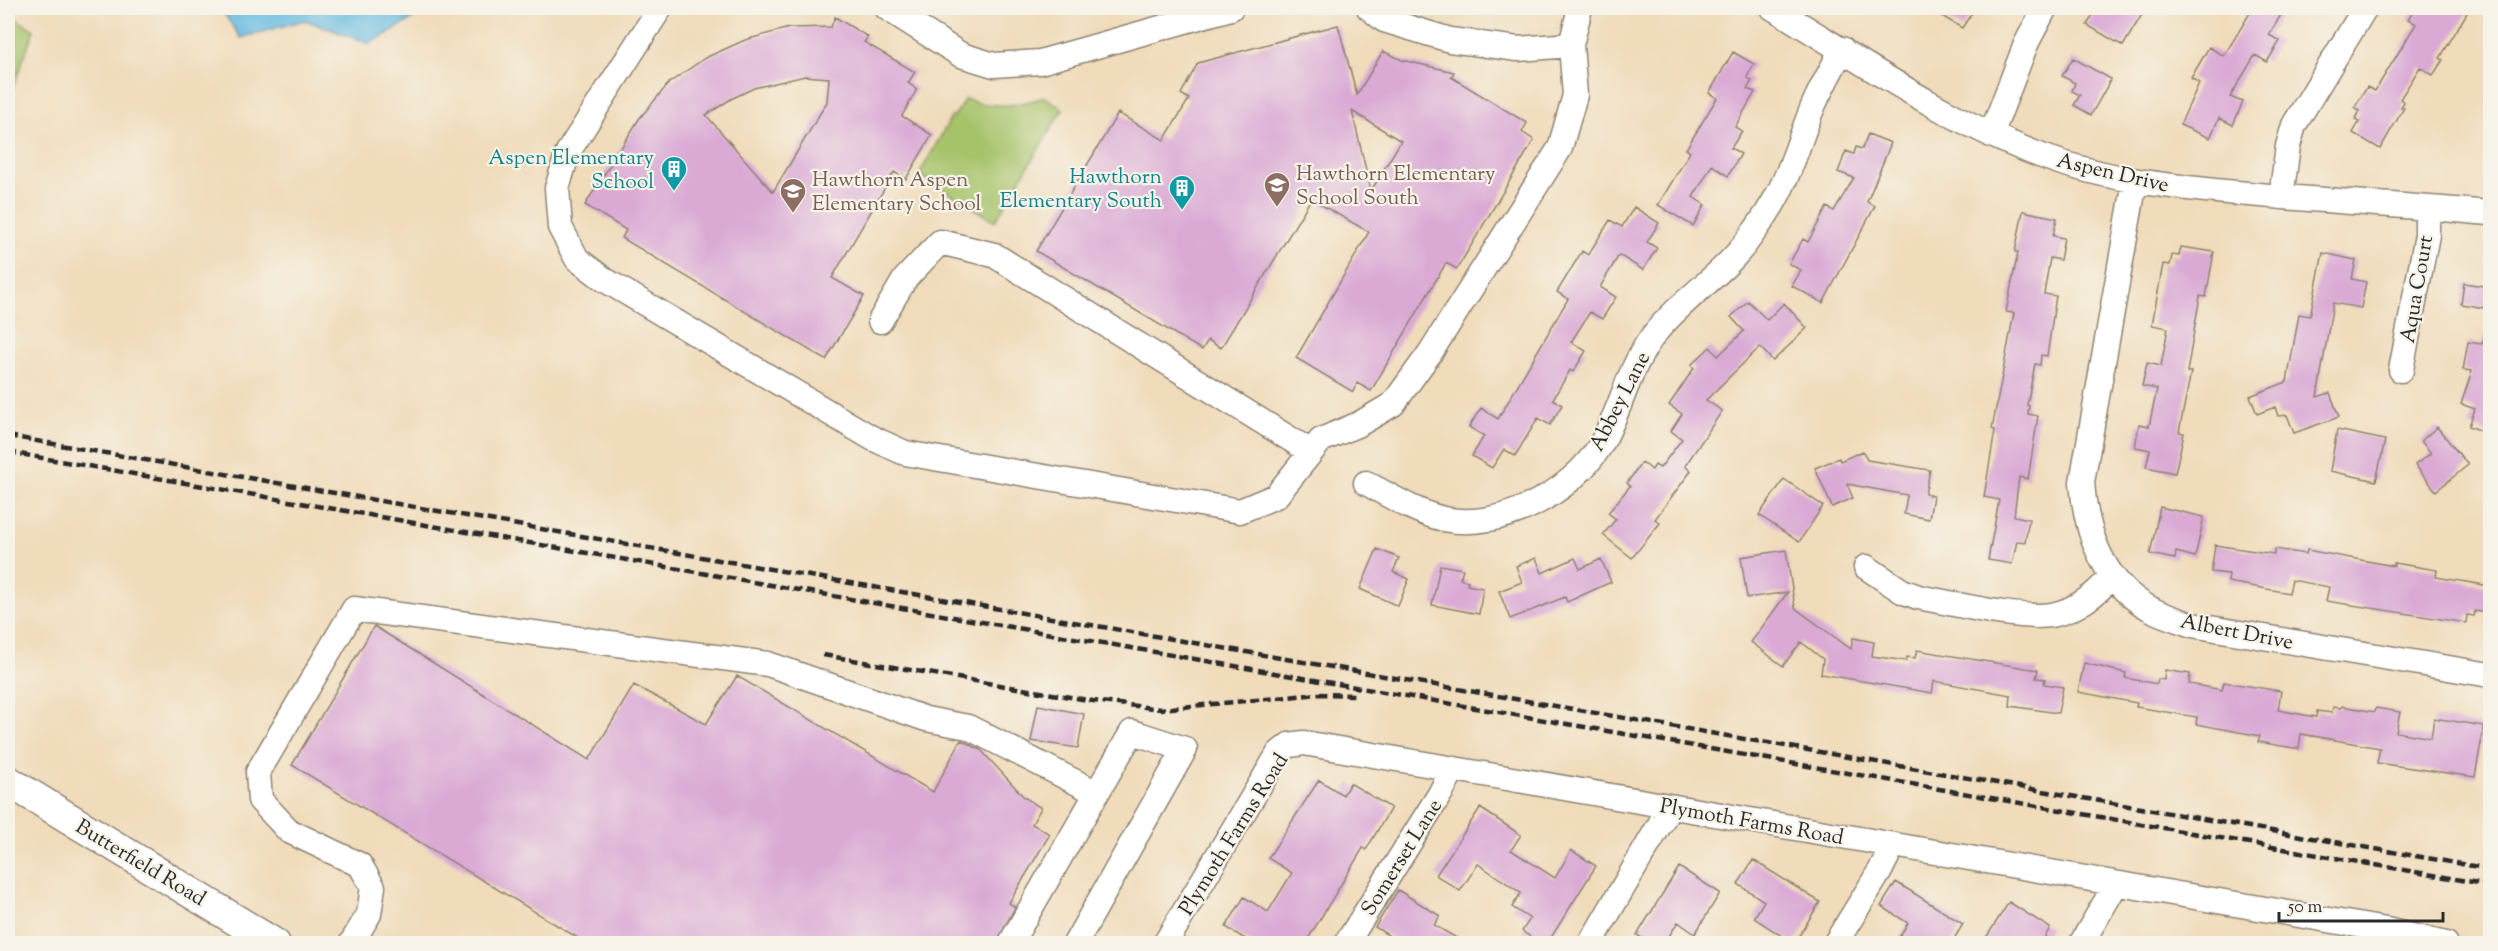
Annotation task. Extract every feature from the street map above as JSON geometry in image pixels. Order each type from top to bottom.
[{"type":"main road","name":"Butterfield Road","points":[[8,781],[275,944]]},
{"type":"street","points":[[660,8],[568,152],[557,188],[560,227],[577,259],[605,280],[872,438],[905,453],[1240,511],[1276,496],[1321,440],[1359,424],[1393,404],[1430,353],[1560,148],[1575,95],[1571,45],[1580,8]]},
{"type":"street","points":[[887,8],[961,55],[994,64],[1040,62],[1231,8]]},
{"type":"street","points":[[1369,8],[1384,20],[1450,40],[1518,49],[1571,45]]},
{"type":"street","name":"Aspen Drive","points":[[1773,8],[1958,118],[2035,154],[2089,171],[2135,182],[2206,191],[2490,213]]},
{"type":"street","points":[[1991,135],[2026,44],[2045,8]]},
{"type":"street","points":[[2281,197],[2288,146],[2294,124],[2364,8]]},
{"type":"street","name":"Abbey Lane","points":[[1366,483],[1399,501],[1443,519],[1464,521],[1499,516],[1529,507],[1573,478],[1599,447],[1629,376],[1654,334],[1677,308],[1721,269],[1750,239],[1777,198],[1815,102],[1842,49]]},
{"type":"street","name":"Albert Drive","points":[[2135,182],[2082,482],[2089,531],[2101,558],[2112,575],[2132,596],[2156,612],[2192,625],[2490,675]]},
{"type":"street","name":"Aqua Court","points":[[2402,370],[2427,235],[2427,208]]},
{"type":"street","points":[[880,321],[905,279],[940,242],[994,255],[1311,452]]},
{"type":"street","points":[[1866,567],[1902,591],[1918,597],[2024,615],[2051,615],[2068,610],[2091,597],[2104,586],[2112,575]]},
{"type":"street","points":[[351,944],[369,914],[373,887],[360,865],[289,831],[260,800],[258,772],[354,609],[768,664],[926,719],[968,726],[1096,794]]},
{"type":"street","points":[[1010,944],[1132,732],[1185,749],[1075,944]]},
{"type":"street","name":"Plymoth Farms Road","points":[[1165,944],[1279,753],[1289,745],[1304,742],[2386,930],[2446,944]]},
{"type":"street","name":"Somerset Lane","points":[[1346,944],[1440,794],[1453,769]]},
{"type":"street","points":[[1590,944],[1670,807]]},
{"type":"street","points":[[1835,944],[1880,871],[1893,845]]},
{"type":"street","points":[[2081,944],[2116,884]]},
{"type":"green space","points":[[8,14],[34,30],[8,101]]},
{"type":"green space","points":[[1045,97],[1063,109],[995,221],[919,175],[952,116],[954,117],[965,99],[985,104],[1005,105],[1025,103]]},
{"type":"water","points":[[220,8],[431,8],[370,44],[305,20],[241,38]]},
{"type":"building","points":[[1928,8],[1975,8],[1962,28]]},
{"type":"building","points":[[2097,8],[2146,8],[2123,46],[2087,25]]},
{"type":"building","points":[[2253,8],[2285,8],[2269,35],[2280,41],[2267,62],[2255,55],[2230,97],[2243,102],[2233,125],[2219,118],[2210,138],[2180,125],[2199,83],[2191,78],[2209,47],[2224,56]]},
{"type":"building","points":[[2415,8],[2470,8],[2440,58],[2443,60],[2433,75],[2420,67],[2400,99],[2404,102],[2401,107],[2404,108],[2380,149],[2353,133],[2359,122],[2355,120],[2360,111],[2355,107],[2367,87],[2375,91],[2416,24],[2408,19]]},
{"type":"building","name":"Aspen Elementary School","points":[[835,17],[868,37],[864,42],[915,72],[908,83],[917,89],[902,116],[932,135],[906,179],[894,172],[832,278],[864,296],[826,360],[622,238],[626,230],[585,205],[639,119],[669,83],[705,58],[745,40],[789,28],[831,27]],"holes":[[[805,76],[829,78],[827,102],[773,192],[706,115],[754,88]]]},
{"type":"building","name":"Hawthorn Elementary South","points":[[1338,25],[1357,95],[1383,51],[1402,60],[1454,72],[1451,77],[1527,123],[1522,132],[1534,140],[1457,269],[1446,263],[1371,391],[1357,383],[1353,392],[1296,358],[1369,232],[1311,199],[1221,348],[1208,340],[1202,350],[1036,251],[1118,113],[1164,140],[1189,99],[1181,94],[1198,63]],"holes":[[[1352,111],[1401,141],[1371,191]]]},
{"type":"building","points":[[1733,52],[1754,64],[1747,77],[1752,81],[1747,89],[1755,92],[1735,127],[1742,131],[1731,148],[1741,154],[1728,176],[1712,165],[1693,197],[1705,205],[1693,226],[1658,205],[1690,152],[1686,149],[1717,98],[1709,93]]},
{"type":"building","points":[[2073,58],[2111,79],[2091,115],[2074,105],[2080,95],[2072,91],[2075,83],[2062,76]]},
{"type":"building","points":[[1868,134],[1891,143],[1867,202],[1875,206],[1823,303],[1792,286],[1801,270],[1789,264],[1803,239],[1808,242],[1827,207],[1834,211],[1854,178],[1838,172],[1846,151],[1854,154],[1856,147],[1862,149]]},
{"type":"building","points":[[1634,207],[1659,223],[1647,242],[1657,248],[1643,270],[1619,255],[1600,287],[1616,297],[1602,319],[1590,312],[1571,342],[1586,351],[1573,372],[1570,370],[1553,399],[1562,405],[1550,425],[1538,418],[1515,456],[1504,449],[1492,468],[1472,456],[1484,436],[1469,427],[1481,408],[1498,419],[1568,299],[1557,292],[1582,251],[1588,255],[1610,220],[1622,227]]},
{"type":"building","points":[[2023,211],[2057,218],[2053,236],[2064,238],[2060,260],[2050,258],[2044,294],[2056,296],[2047,356],[2041,355],[2040,365],[2035,364],[2027,405],[2029,406],[2028,414],[2038,416],[2028,479],[2019,477],[2014,516],[2029,519],[2025,542],[2017,541],[2012,564],[1988,560],[1999,500],[1984,497],[1995,430],[1992,429],[2014,313],[2006,312],[2018,252],[2015,252]]},
{"type":"building","points":[[2181,247],[2214,252],[2206,297],[2200,296],[2187,372],[2191,372],[2179,432],[2184,433],[2175,473],[2146,467],[2150,450],[2135,447],[2139,424],[2149,426],[2157,389],[2142,386],[2147,363],[2161,366],[2168,328],[2152,325],[2163,264],[2170,265],[2172,255],[2179,256]]},
{"type":"building","points":[[2323,253],[2356,260],[2352,279],[2366,282],[2361,308],[2333,303],[2317,397],[2330,393],[2339,417],[2294,433],[2287,415],[2278,416],[2275,407],[2257,414],[2250,396],[2287,382],[2299,314],[2310,316]]},
{"type":"building","points":[[2464,283],[2490,287],[2490,309],[2461,304]]},
{"type":"building","points":[[1748,301],[1767,320],[1784,303],[1807,328],[1773,361],[1760,347],[1706,400],[1722,411],[1685,466],[1691,471],[1655,519],[1660,523],[1632,558],[1603,535],[1616,519],[1608,513],[1630,486],[1627,483],[1642,462],[1652,470],[1655,465],[1660,468],[1682,439],[1671,431],[1682,414],[1669,405],[1694,368],[1691,365],[1710,347],[1718,356],[1744,331],[1731,317]]},
{"type":"building","points":[[2488,327],[2490,328],[2490,434],[2469,426],[2475,409],[2461,404],[2472,371],[2463,370],[2468,342],[2482,344]]},
{"type":"building","points":[[2437,427],[2468,465],[2436,491],[2415,465],[2431,453],[2421,441]]},
{"type":"building","points":[[2337,430],[2385,440],[2376,481],[2330,471]]},
{"type":"building","points":[[1863,451],[1867,460],[1930,470],[1925,494],[1933,496],[1929,519],[1904,514],[1907,495],[1847,484],[1853,498],[1832,507],[1815,468]]},
{"type":"building","points":[[1784,479],[1823,506],[1799,542],[1759,515]]},
{"type":"building","points":[[2160,507],[2204,517],[2195,557],[2176,552],[2175,559],[2150,554]]},
{"type":"building","points":[[2215,545],[2274,554],[2275,549],[2306,554],[2307,550],[2394,566],[2394,563],[2437,570],[2436,577],[2490,586],[2490,613],[2475,611],[2474,616],[2467,615],[2466,623],[2326,601],[2329,587],[2292,580],[2289,593],[2228,582],[2229,574],[2211,572]]},
{"type":"building","points":[[1377,549],[1399,558],[1393,572],[1409,579],[1398,606],[1360,589]]},
{"type":"building","points":[[1786,550],[1795,608],[1851,649],[1853,638],[1874,642],[1872,656],[1906,661],[1907,657],[1915,658],[1917,650],[2038,670],[2036,678],[2045,679],[2044,684],[2063,687],[2058,713],[2010,706],[2011,695],[1934,681],[1932,693],[1821,674],[1823,659],[1801,642],[1783,666],[1751,642],[1788,592],[1747,598],[1741,557]]},
{"type":"building","points":[[1536,558],[1542,573],[1575,558],[1580,569],[1601,559],[1611,582],[1567,602],[1565,597],[1510,619],[1499,591],[1522,582],[1516,566]]},
{"type":"building","points":[[1440,565],[1463,569],[1460,579],[1468,581],[1467,585],[1483,588],[1479,614],[1432,605]]},
{"type":"building","points":[[374,626],[589,760],[634,685],[706,724],[737,676],[933,792],[961,740],[981,750],[1024,797],[1041,808],[1032,824],[1050,834],[1009,903],[1015,907],[996,944],[588,944],[292,765]]},
{"type":"building","points":[[2084,663],[2126,673],[2125,678],[2157,684],[2158,679],[2164,680],[2165,670],[2190,674],[2189,684],[2222,690],[2224,682],[2281,691],[2278,710],[2316,717],[2317,711],[2332,713],[2333,707],[2341,708],[2342,706],[2375,712],[2376,708],[2400,712],[2396,732],[2431,738],[2434,718],[2484,726],[2475,777],[2377,763],[2380,748],[2301,734],[2299,749],[2258,742],[2260,736],[2196,724],[2197,717],[2136,707],[2137,703],[2078,692]]},
{"type":"building","points":[[1038,705],[1084,714],[1078,748],[1031,741]]},
{"type":"building","points":[[1319,780],[1343,795],[1350,783],[1391,808],[1366,850],[1363,848],[1305,944],[1253,944],[1226,927],[1244,897],[1268,912],[1292,873],[1268,858]]},
{"type":"building","points":[[1480,808],[1521,835],[1511,850],[1555,878],[1571,850],[1596,866],[1547,944],[1541,944],[1522,931],[1530,919],[1512,907],[1521,893],[1478,864],[1460,891],[1436,875]]},
{"type":"building","points":[[1753,860],[1820,902],[1794,944],[1754,918],[1764,901],[1738,884]]},
{"type":"building","points":[[1679,867],[1720,893],[1695,934],[1678,922],[1664,944],[1651,944],[1637,935]]},
{"type":"building","points":[[1896,882],[1963,924],[1951,944],[1895,944],[1908,923],[1881,906]]},
{"type":"building","points":[[1398,890],[1440,916],[1434,925],[1467,944],[1402,944],[1375,927]]},
{"type":"building","points":[[2009,902],[2050,928],[2041,944],[1982,944]]},
{"type":"railway","points":[[8,436],[2490,869]]},
{"type":"railway","points":[[8,452],[2490,885]]},
{"type":"railway","points":[[823,655],[1093,701],[1161,709],[1319,694],[1355,695]]},
{"type":"place","name":"Aspen Elementary School","points":[[674,192]]},
{"type":"place","name":"Hawthorn Elementary School South","points":[[1277,208]]},
{"type":"place","name":"Hawthorn Elementary South","points":[[1182,211]]},
{"type":"place","name":"Hawthorn Aspen Elementary School","points":[[793,214]]}]
